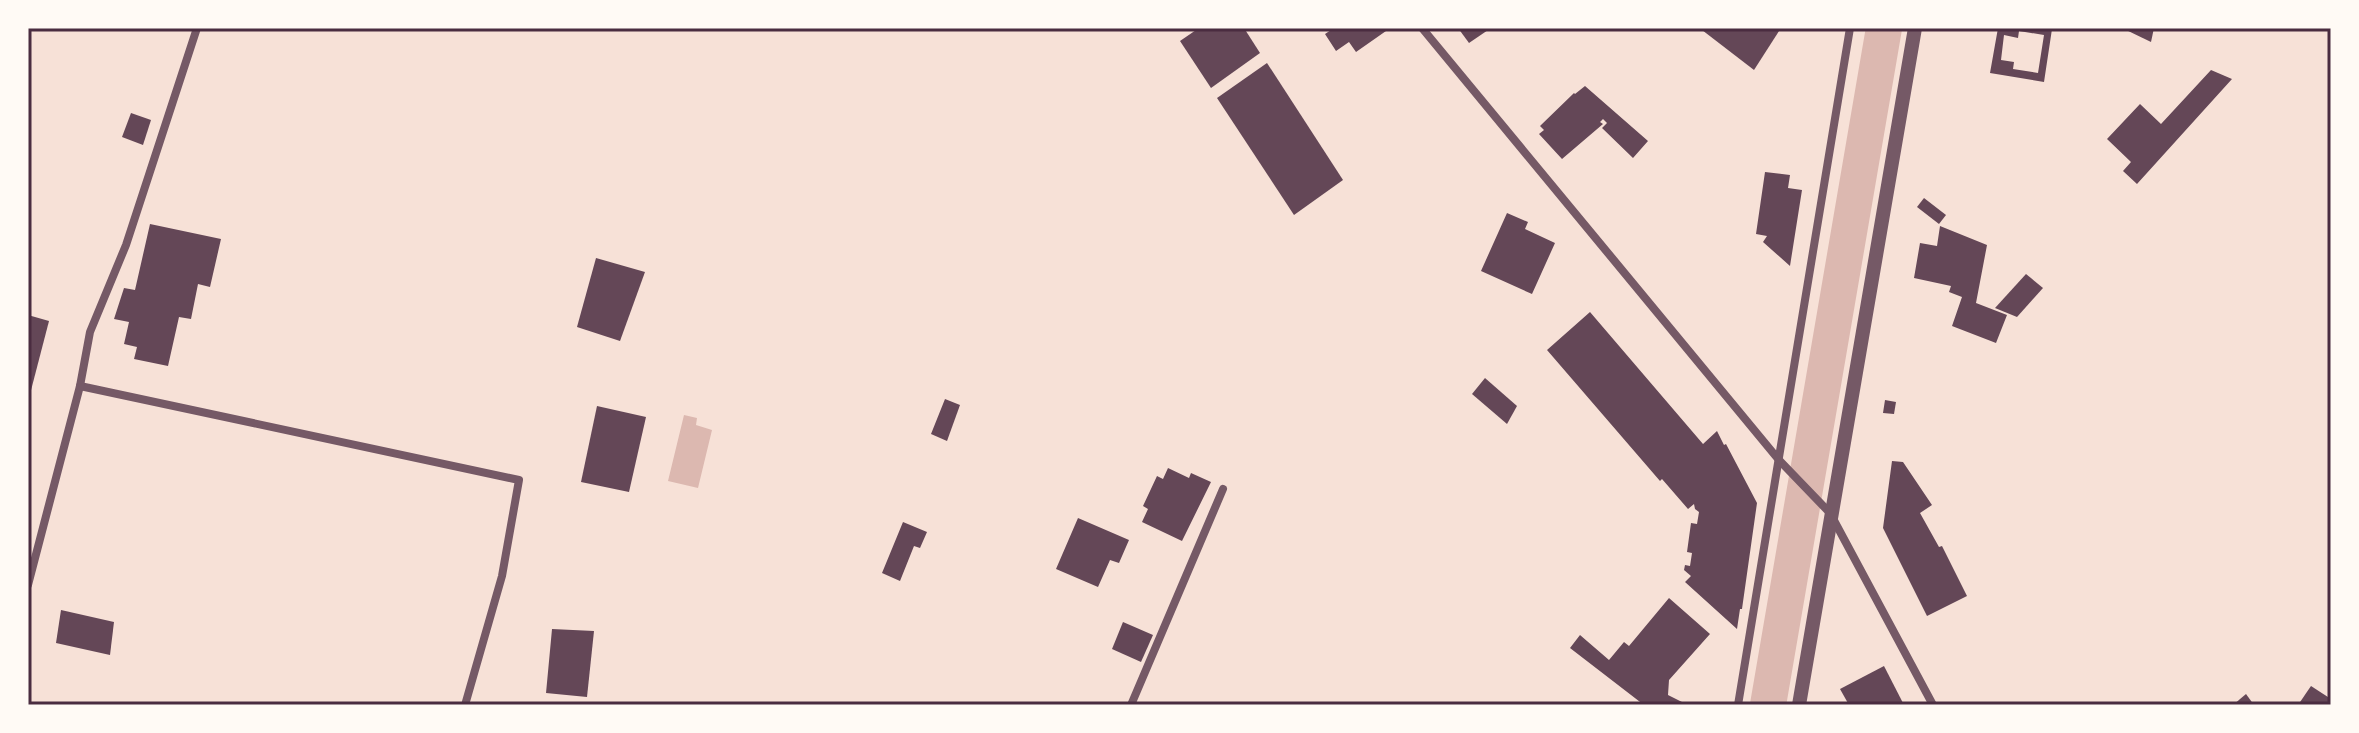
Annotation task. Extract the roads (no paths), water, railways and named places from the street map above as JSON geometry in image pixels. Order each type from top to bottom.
[{"type":"street","points":[[28,585],[80,386],[90,332],[126,245],[197,28]]},
{"type":"street","points":[[1422,28],[1779,460],[1830,513],[1933,705]]},
{"type":"street","points":[[1738,705],[1850,28]]},
{"type":"street","points":[[1799,705],[1915,28]]},
{"type":"street","points":[[80,386],[519,480],[502,576],[465,705]]},
{"type":"street","points":[[1131,705],[1223,489]]},
{"type":"waterway","points":[[1768,705],[1884,28]]}]
